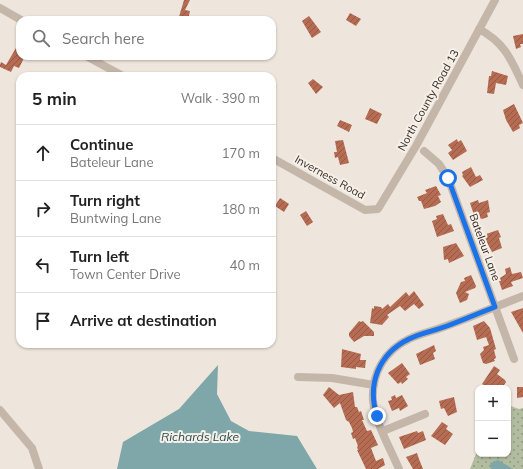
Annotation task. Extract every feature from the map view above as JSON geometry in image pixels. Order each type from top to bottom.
[{"type":"street","name":"North County Road 13","points":[[378,209],[416,146],[495,0]]},
{"type":"street","points":[[0,8],[16,17]]},
{"type":"street","points":[[479,29],[493,37],[501,44],[523,85]]},
{"type":"street","points":[[93,60],[116,72]]},
{"type":"street","name":"Bateleur Lane","points":[[424,151],[439,164],[448,178],[514,358]]},
{"type":"street","name":"Inverness Road","points":[[276,160],[365,210],[378,209]]},
{"type":"street","points":[[398,469],[375,409],[374,385],[382,361],[401,343],[523,296]]},
{"type":"street","points":[[298,377],[332,378],[374,385]]},
{"type":"street","points":[[0,410],[32,448],[39,469]]},
{"type":"street","points":[[383,431],[425,414]]},
{"type":"green space","points":[[511,406],[519,409],[523,408],[523,469],[470,469],[475,456],[511,457]]},
{"type":"water","name":"Richards Lake","points":[[218,365],[217,394],[231,421],[249,431],[297,436],[317,469],[117,469],[123,442],[179,409]]},
{"type":"water","points":[[498,460],[513,469],[491,469],[490,463]]},
{"type":"building","points":[[184,0],[190,0],[185,10],[190,11],[189,16],[179,16]]},
{"type":"building","points":[[350,13],[361,19],[356,26],[346,20]]},
{"type":"building","points":[[309,16],[321,32],[312,38],[302,21]]},
{"type":"building","points":[[523,34],[523,44],[520,44],[521,47],[516,49],[513,36]]},
{"type":"building","points":[[16,48],[16,60],[23,60],[19,68],[14,66],[11,72],[0,67],[1,62],[6,65]]},
{"type":"building","points":[[492,71],[508,76],[506,85],[496,83],[494,94],[487,93],[489,76],[491,76]]},
{"type":"building","points":[[313,79],[323,87],[316,94],[308,83]]},
{"type":"building","points":[[514,104],[523,123],[519,125],[520,128],[513,132],[506,120],[503,110]]},
{"type":"building","points":[[370,108],[382,114],[377,124],[365,119]]},
{"type":"building","points":[[340,120],[352,125],[349,132],[337,126]]},
{"type":"building","points":[[457,139],[458,142],[461,140],[467,151],[453,160],[448,153],[452,150],[448,145]]},
{"type":"building","points":[[343,140],[349,163],[340,165],[338,157],[335,158],[334,152],[337,152],[335,141]]},
{"type":"building","points":[[471,167],[476,177],[480,175],[483,180],[470,187],[462,176],[462,172]]},
{"type":"building","points":[[436,186],[441,195],[438,196],[441,202],[435,206],[424,209],[421,201],[419,201],[417,197],[427,193],[425,190]]},
{"type":"building","points":[[280,198],[289,204],[284,212],[276,207]]},
{"type":"building","points":[[478,200],[479,203],[488,200],[490,212],[487,213],[488,217],[482,219],[478,217],[475,218],[470,203]]},
{"type":"building","points":[[306,211],[313,222],[307,226],[300,215]]},
{"type":"building","points":[[443,214],[448,225],[451,224],[454,231],[437,237],[432,221],[437,219],[436,216]]},
{"type":"building","points":[[498,230],[501,237],[499,238],[502,248],[492,252],[483,235]]},
{"type":"building","points":[[456,243],[464,256],[449,263],[448,259],[444,260],[443,247]]},
{"type":"building","points":[[510,267],[512,274],[521,272],[523,278],[511,282],[513,286],[502,290],[499,281],[501,281],[500,278],[506,274],[505,269]]},
{"type":"building","points":[[471,275],[476,286],[475,288],[465,292],[469,294],[467,300],[460,303],[456,293],[461,282],[465,281],[464,278]]},
{"type":"building","points":[[414,291],[424,305],[419,309],[414,304],[405,311],[400,306],[387,315],[389,317],[382,325],[370,323],[372,308],[374,309],[374,306],[381,307],[382,309],[388,304],[390,307],[406,292],[409,296]]},
{"type":"building","points":[[523,308],[523,333],[511,312]]},
{"type":"building","points":[[359,321],[363,321],[374,332],[374,336],[364,336],[354,342],[349,336],[349,333]]},
{"type":"building","points":[[484,321],[490,328],[496,349],[494,350],[496,358],[494,359],[495,361],[486,364],[483,363],[480,354],[484,350],[483,347],[489,345],[486,337],[477,340],[473,326]]},
{"type":"building","points":[[434,345],[436,351],[433,353],[435,359],[420,365],[416,354]]},
{"type":"building","points":[[342,349],[361,354],[360,360],[366,360],[365,368],[356,367],[356,369],[341,367]]},
{"type":"building","points":[[402,363],[410,374],[406,377],[408,379],[402,384],[401,382],[398,384],[388,373]]},
{"type":"building","points":[[494,366],[500,370],[497,374],[506,382],[504,385],[482,384]]},
{"type":"building","points":[[329,387],[339,395],[353,392],[355,407],[357,407],[359,412],[361,411],[364,420],[362,420],[367,431],[371,430],[378,445],[371,448],[376,461],[383,458],[385,465],[378,469],[366,469],[357,450],[358,446],[355,438],[353,439],[351,433],[353,432],[352,428],[346,420],[340,403],[334,408],[323,395]]},
{"type":"building","points":[[517,387],[523,387],[523,397],[517,398]]},
{"type":"building","points":[[395,395],[396,398],[402,395],[408,406],[400,411],[399,408],[392,411],[388,401],[392,400],[391,397]]},
{"type":"building","points":[[454,397],[457,412],[448,416],[444,408],[441,409],[439,401]]},
{"type":"building","points":[[442,422],[448,426],[446,429],[453,434],[445,445],[431,436]]},
{"type":"building","points":[[417,431],[418,433],[423,431],[426,440],[404,449],[399,437]]},
{"type":"building","points":[[417,453],[423,469],[413,469],[406,457]]},
{"type":"route","points":[[377,416],[373,393],[375,378],[382,361],[394,348],[410,338],[446,327],[495,307],[448,178]]}]
